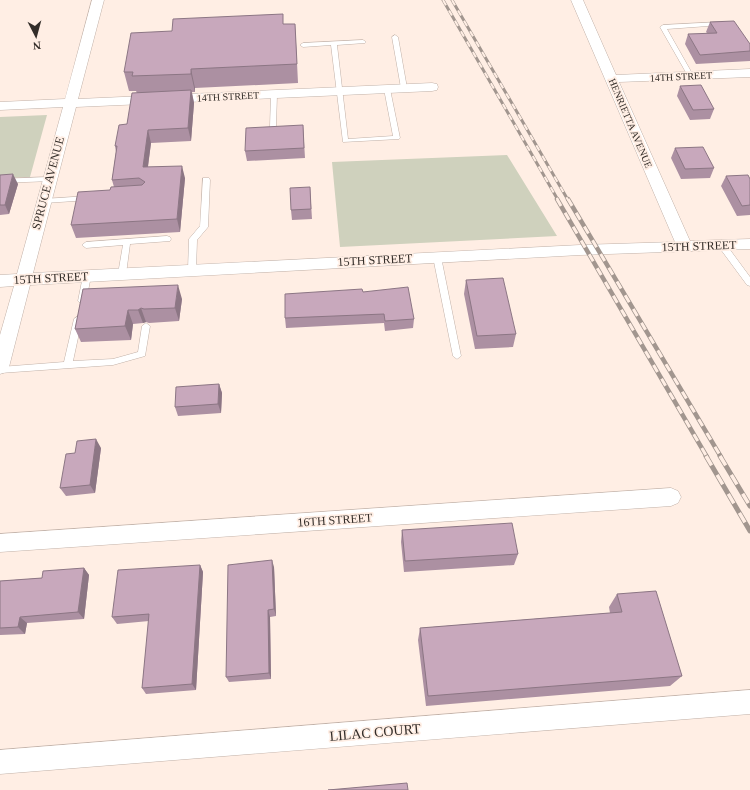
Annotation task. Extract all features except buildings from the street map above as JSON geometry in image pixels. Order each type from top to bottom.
[{"type":"street","name":"SPRUCE AVENUE","points":[[0,368],[49,179],[98,0]]},
{"type":"street","name":"HENRIETTA AVENUE","points":[[577,0],[685,247]]},
{"type":"street","name":"14TH STREET","points":[[612,79],[750,73]]},
{"type":"street","name":"14TH STREET","points":[[0,106],[432,87]]},
{"type":"street","name":"15TH STREET","points":[[0,281],[597,249],[750,244]]},
{"type":"street","name":"16TH STREET","points":[[0,543],[671,497]]},
{"type":"street","name":"LILAC COURT","points":[[0,762],[750,702]]},
{"type":"lane","points":[[690,75],[663,26],[730,23]]},
{"type":"lane","points":[[395,37],[404,88]]},
{"type":"lane","points":[[303,45],[363,42]]},
{"type":"lane","points":[[334,44],[345,141],[397,138],[387,89]]},
{"type":"lane","points":[[273,127],[274,94]]},
{"type":"lane","points":[[0,181],[49,179]]},
{"type":"lane","points":[[192,270],[193,239],[204,227],[206,180]]},
{"type":"lane","points":[[44,201],[95,198]]},
{"type":"lane","points":[[86,245],[167,239]]},
{"type":"lane","points":[[122,274],[127,242]]},
{"type":"lane","points":[[722,245],[750,283]]},
{"type":"lane","points":[[437,257],[457,356]]},
{"type":"lane","points":[[68,365],[87,276]]},
{"type":"lane","points":[[0,368],[113,362],[142,354],[146,326]]},
{"type":"green space","points":[[47,115],[30,177],[0,178],[0,117]]},
{"type":"green space","points":[[507,155],[557,236],[340,247],[332,162]]},
{"type":"railway","points":[[443,0],[558,200]]},
{"type":"railway","points":[[452,0],[568,200]]},
{"type":"railway","points":[[557,199],[707,457]]},
{"type":"railway","points":[[568,199],[721,457]]},
{"type":"railway","points":[[706,456],[750,531]]},
{"type":"railway","points":[[720,456],[750,506]]}]
